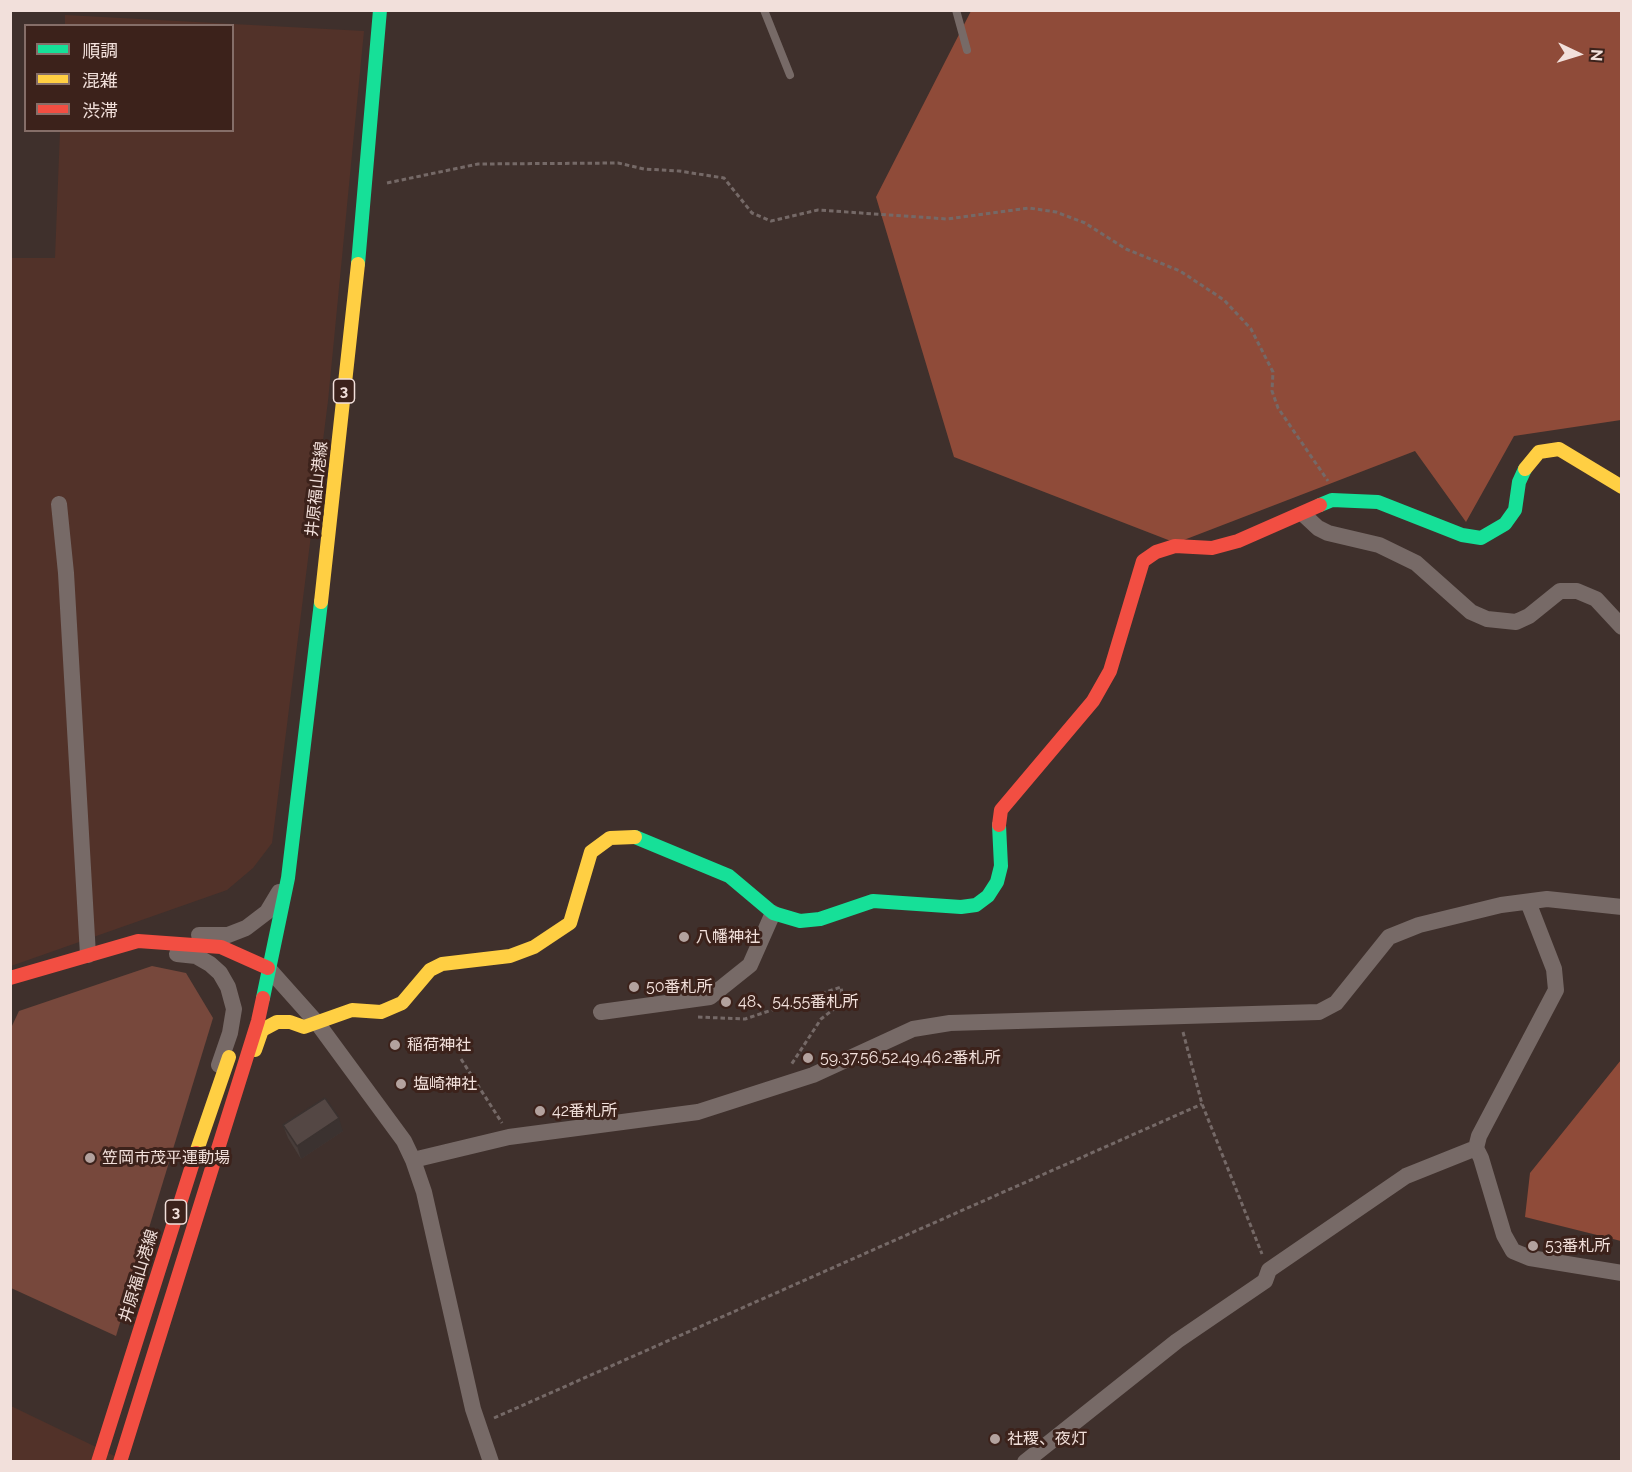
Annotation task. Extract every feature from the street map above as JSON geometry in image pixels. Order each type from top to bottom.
[{"type":"street","name":"井原福山港線","points":[[120,1461],[258,1021],[288,878],[303,771],[367,182],[380,10]]},
{"type":"street","points":[[240,1079],[248,1069],[262,1030],[268,1026],[277,1022],[290,1022],[304,1027],[318,1024],[352,1010],[381,1012],[402,1003],[430,970],[442,964],[510,956],[534,947],[570,923],[591,852],[610,838],[635,837],[729,876],[773,913],[800,921],[820,919],[873,901],[961,907],[976,905],[997,882],[1001,866],[999,822],[1001,810],[1093,701],[1110,671],[1143,561],[1156,552],[1175,546],[1212,548],[1238,542],[1332,500],[1378,502],[1462,535],[1481,538],[1505,524],[1515,510],[1519,482],[1526,465],[1539,452],[1559,449],[1622,487]]},
{"type":"street","points":[[58,504],[66,573],[88,955]]},
{"type":"street","points":[[1304,514],[1317,528],[1328,533],[1379,544],[1416,563],[1471,612],[1487,619],[1516,622],[1529,616],[1560,591],[1576,591],[1596,599],[1622,627]]},
{"type":"street","points":[[10,978],[138,941],[154,932],[228,935],[246,928],[267,912],[288,878]]},
{"type":"street","points":[[413,1160],[509,1137],[698,1112],[791,1083],[913,1029],[950,1023],[1319,1012],[1336,1003],[1389,937],[1419,925],[1500,905],[1547,899],[1622,907]]},
{"type":"street","points":[[1528,902],[1554,969],[1556,990],[1479,1136],[1476,1148],[1504,1235],[1514,1251],[1530,1258],[1622,1273]]},
{"type":"street","points":[[601,1012],[710,997],[750,965],[773,913]]},
{"type":"street","points":[[138,941],[221,947],[268,968],[318,1024],[404,1141],[424,1192],[477,1426],[491,1461]]},
{"type":"street","points":[[138,941],[159,952],[196,956],[220,973],[228,987],[234,1009],[233,1017],[230,1033],[213,1082],[214,1097]]},
{"type":"street","name":"井原福山港線","points":[[98,1461],[214,1097],[252,998],[268,968]]},
{"type":"street","points":[[1025,1461],[1177,1341],[1265,1281],[1269,1270],[1406,1176],[1476,1148]]},
{"type":"lane","points":[[764,10],[790,75]]},
{"type":"lane","points":[[956,10],[967,50]]},
{"type":"path","points":[[367,182],[385,183],[423,177],[478,164],[618,163],[644,169],[679,171],[724,178],[752,213],[771,221],[818,210],[946,219],[1029,208],[1056,212],[1085,223],[1126,249],[1180,271],[1208,287],[1251,328],[1273,372],[1272,391],[1278,408],[1328,480],[1332,500]]},
{"type":"path","points":[[690,1016],[745,1019],[841,987],[843,1002],[821,1019],[790,1067],[791,1083]]},
{"type":"path","points":[[1179,1016],[1202,1104],[1269,1270]]},
{"type":"path","points":[[461,1059],[498,1114],[509,1137]]},
{"type":"path","points":[[477,1426],[1202,1104]]},
{"type":"shaded area","points":[[971,11],[1621,11],[1621,420],[1514,436],[1466,522],[1415,451],[1176,543],[954,457],[876,197]]},
{"type":"shaded area","points":[[65,15],[233,24],[65,24]]},
{"type":"shaded area","points":[[234,24],[364,31],[328,401],[272,843],[253,868],[227,890],[11,966],[10,258],[55,258],[60,132],[234,132]]},
{"type":"shaded area","name":"笠岡市茂平運動場","points":[[152,966],[186,973],[213,1018],[116,1336],[11,1288],[11,1028],[19,1011]]},
{"type":"shaded area","points":[[1621,1060],[1621,1241],[1525,1217],[1530,1173]]},
{"type":"shaded area","points":[[11,1406],[125,1461],[11,1461]]},
{"type":"building","points":[[325,1098],[339,1118],[297,1146],[283,1125]]},
{"type":"traffic: fast","points":[[358,264],[380,10]]},
{"type":"traffic: fast","points":[[1320,505],[1332,500],[1378,502],[1462,535],[1481,538],[1505,524],[1515,510],[1519,482],[1525,469]]},
{"type":"traffic: fast","points":[[263,998],[288,878],[321,602]]},
{"type":"traffic: fast","points":[[635,837],[729,876],[773,913],[800,921],[820,919],[873,901],[961,907],[976,905],[988,896],[997,882],[1001,866],[999,825]]},
{"type":"traffic: slow","points":[[321,602],[358,264]]},
{"type":"traffic: slow","points":[[1525,469],[1539,452],[1559,449],[1622,487]]},
{"type":"traffic: slow","points":[[255,1050],[262,1030],[277,1022],[290,1022],[304,1027],[352,1010],[381,1012],[402,1003],[430,970],[442,964],[510,956],[534,947],[570,923],[591,852],[610,838],[635,837]]},
{"type":"traffic: slow","points":[[196,1153],[229,1057]]},
{"type":"traffic: jam","points":[[999,825],[1001,810],[1093,701],[1110,671],[1143,561],[1156,552],[1175,546],[1212,548],[1238,541],[1320,505]]},
{"type":"traffic: jam","points":[[10,978],[138,941],[221,947],[268,968]]},
{"type":"traffic: jam","points":[[120,1462],[258,1021],[263,998]]},
{"type":"traffic: jam","points":[[98,1462],[196,1153]]},
{"type":"place","name":"八幡神社","points":[[684,937]]},
{"type":"place","name":"50番札所","points":[[634,987]]},
{"type":"place","name":"48、54.55番札所","points":[[726,1002]]},
{"type":"place","name":"稲荷神社","points":[[395,1045]]},
{"type":"place","name":"59.37.56.52.49.46.2番札所","points":[[808,1058]]},
{"type":"place","name":"塩崎神社","points":[[401,1084]]},
{"type":"place","name":"42番札所","points":[[540,1111]]},
{"type":"place","name":"笠岡市茂平運動場","points":[[90,1158]]},
{"type":"place","name":"53番札所","points":[[1533,1246]]},
{"type":"place","name":"社稷、夜灯","points":[[995,1439]]}]
